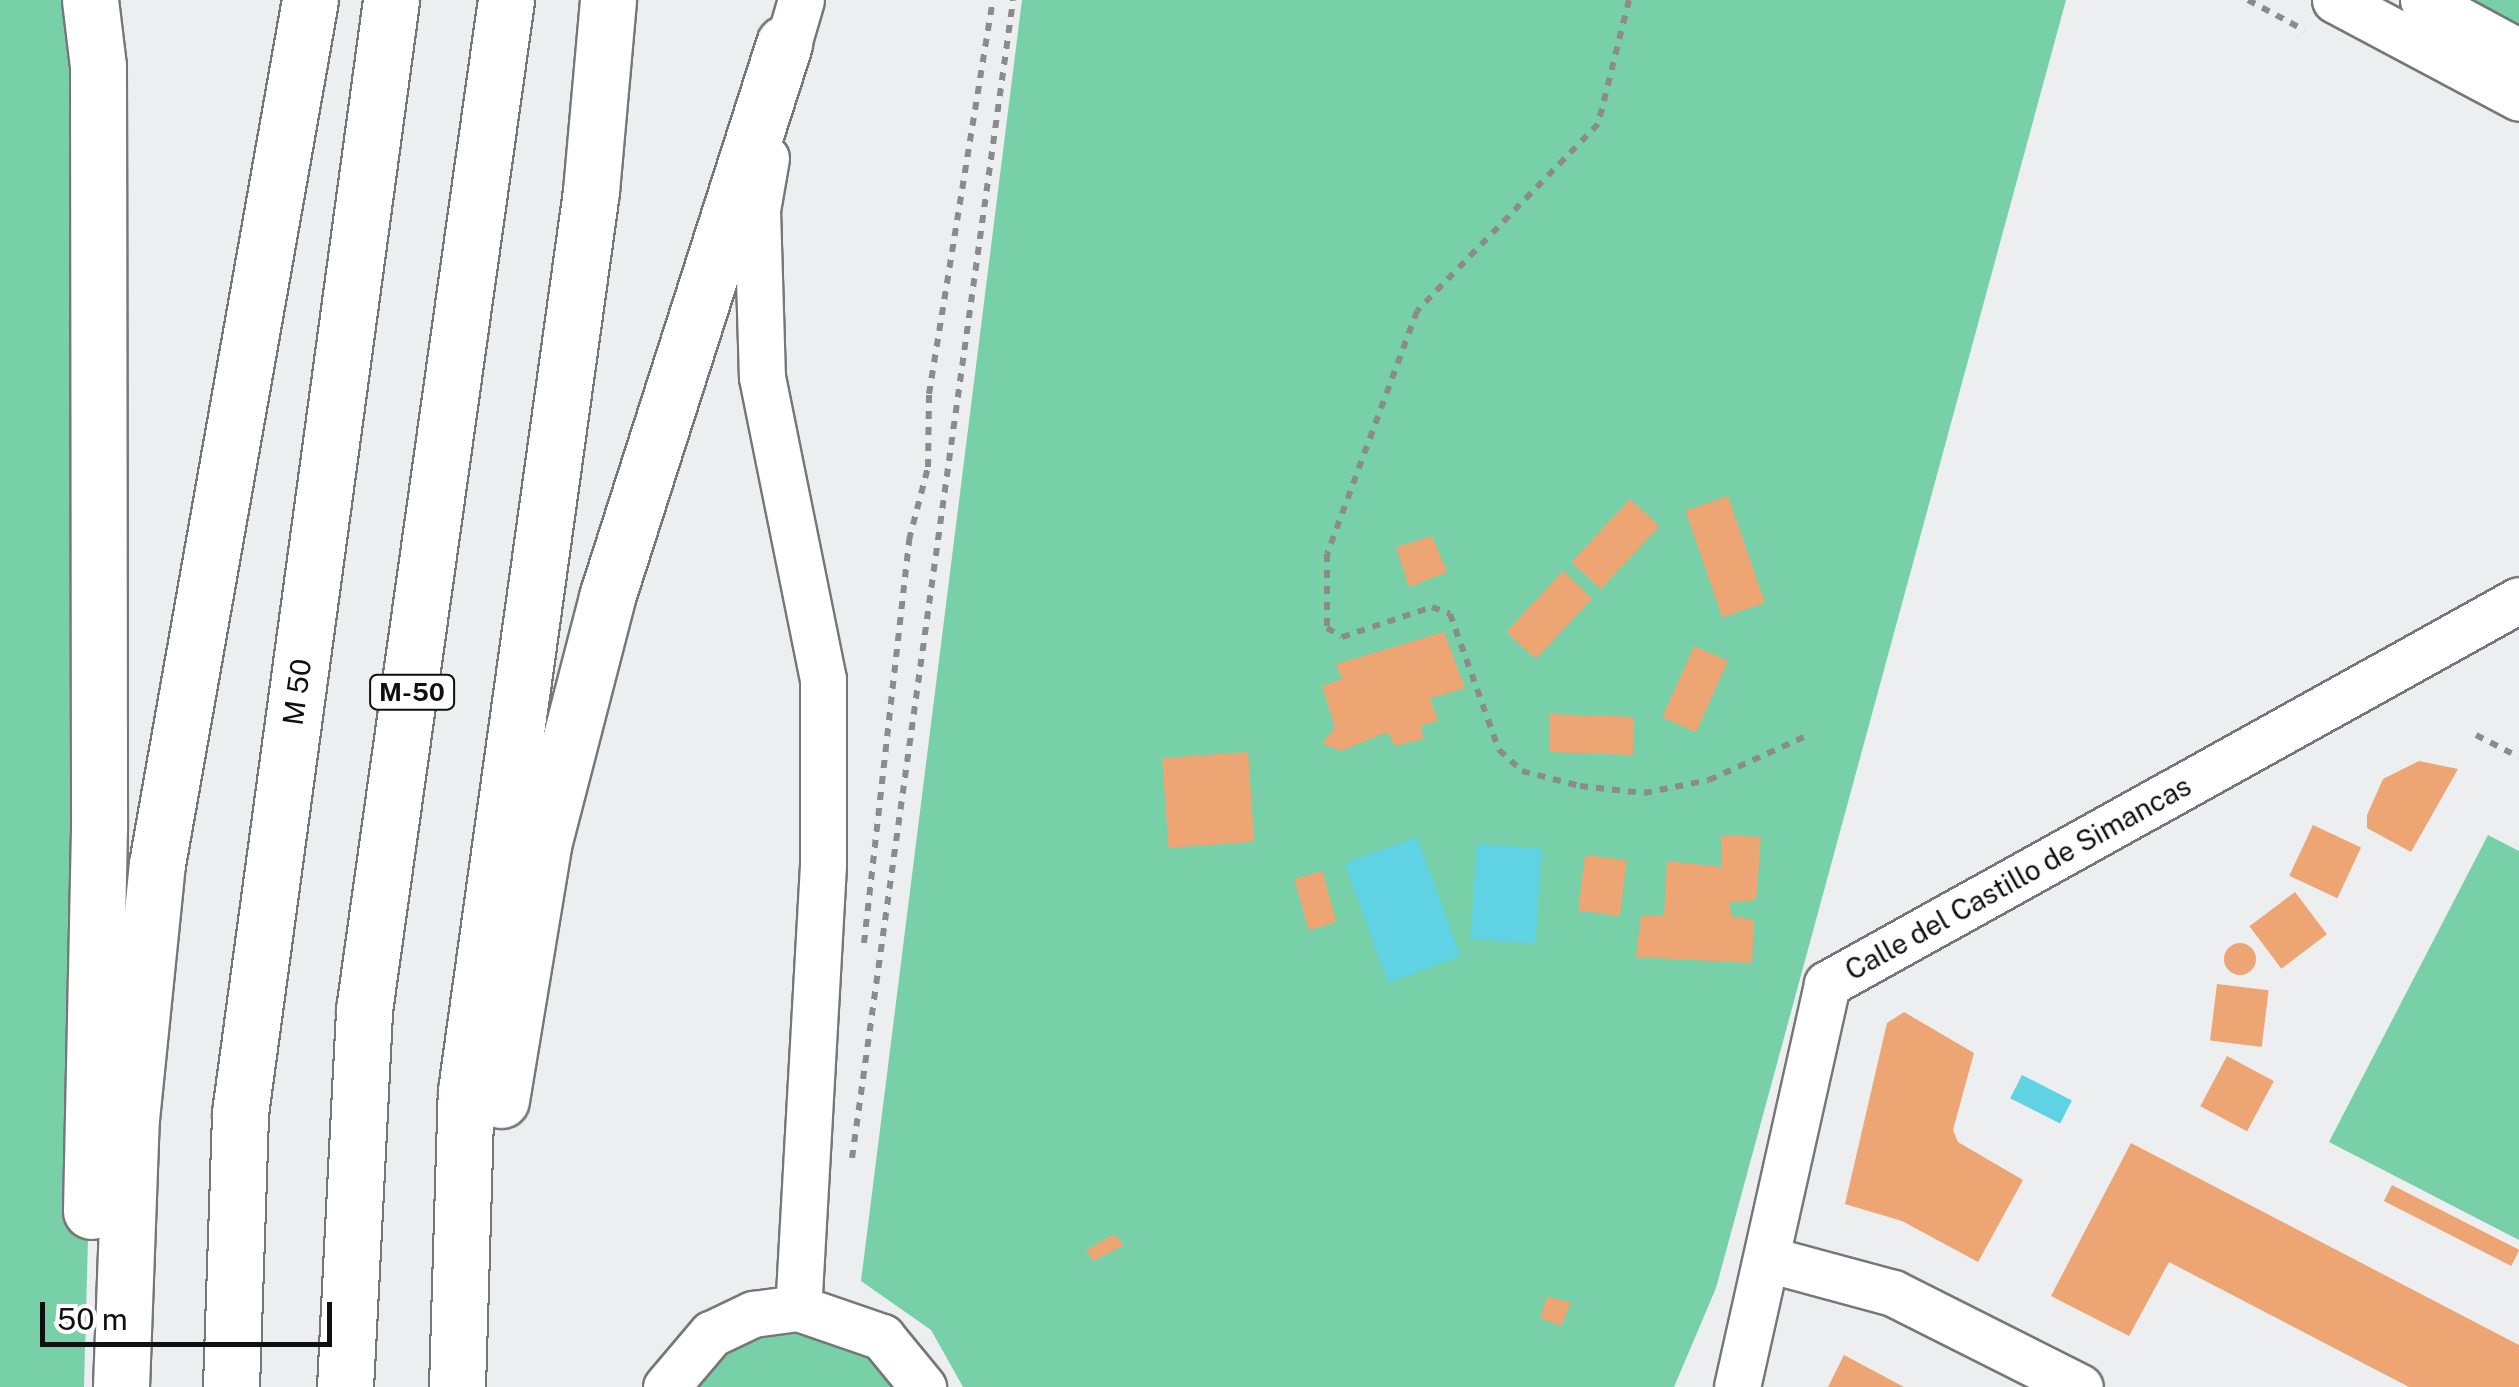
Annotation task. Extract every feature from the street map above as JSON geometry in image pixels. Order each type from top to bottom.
[{"type":"highway","points":[[90,0],[98,66],[88,1316],[96,1387]]},
{"type":"highway","points":[[121,1387],[131,1119],[157,864],[310,0]]},
{"type":"highway","name":"M 50","points":[[231,1387],[240,1113],[391,0]]},
{"type":"highway","name":"M-50","points":[[344,1387],[364,1010],[506,0]]},
{"type":"highway","points":[[456,1387],[466,1091],[591,191],[608,0]]},
{"type":"highway","points":[[478,1387],[501,1101],[544,845],[607,597],[792,22]]},
{"type":"street","points":[[2335,0],[2519,98]]},
{"type":"street","points":[[2423,0],[2519,52]]},
{"type":"street","points":[[792,22],[757,210],[762,377],[823,679],[823,865],[798,1308]]},
{"type":"street","name":"Calle del Castillo de Simancas","points":[[1737,1387],[1771,1260],[1827,984],[2519,600]]},
{"type":"street","points":[[1771,1260],[1892,1292],[2080,1387]]},
{"type":"street","points":[[666,1387],[711,1334],[752,1314],[798,1308],[882,1336],[923,1387]]},
{"type":"path","points":[[863,953],[908,540],[928,467],[929,394],[993,0]]},
{"type":"path","points":[[850,1171],[1013,0]]},
{"type":"path","points":[[1629,0],[1598,124],[1417,311],[1327,554],[1327,628],[1342,637],[1432,607],[1450,614],[1500,750],[1522,772],[1580,786],[1644,793],[1710,780],[1804,737]]},
{"type":"path","points":[[2476,734],[2519,757]]},
{"type":"green space","points":[[0,0],[90,0],[99,829],[84,1387],[0,1387]]},
{"type":"green space","points":[[1022,0],[2066,0],[1716,1288],[1674,1387],[963,1387],[931,1330],[861,1281]]},
{"type":"green space","points":[[2465,0],[2519,0],[2519,28]]},
{"type":"green space","points":[[2488,835],[2519,851],[2519,1240],[2329,1142]]},
{"type":"green space","points":[[789,1329],[860,1348],[900,1387],[686,1387],[719,1353]]},
{"type":"water","points":[[1417,837],[1460,956],[1388,983],[1345,863]]},
{"type":"water","points":[[1477,844],[1542,849],[1535,943],[1470,939]]},
{"type":"water","points":[[2022,1075],[2072,1100],[2060,1124],[2010,1098]]},
{"type":"building","points":[[1728,496],[1765,603],[1722,617],[1685,511]]},
{"type":"building","points":[[1630,499],[1659,526],[1601,589],[1571,562]]},
{"type":"building","points":[[1432,536],[1447,572],[1409,587],[1396,547]]},
{"type":"building","points":[[1563,571],[1592,598],[1536,659],[1506,632]]},
{"type":"building","points":[[1444,632],[1465,688],[1430,698],[1438,721],[1421,725],[1423,739],[1395,746],[1387,732],[1341,751],[1322,744],[1335,727],[1322,686],[1342,679],[1336,664]]},
{"type":"building","points":[[1694,646],[1728,661],[1696,732],[1662,717]]},
{"type":"building","points":[[1550,714],[1634,717],[1633,755],[1549,752]]},
{"type":"building","points":[[1248,752],[1254,842],[1168,848],[1162,758]]},
{"type":"building","points":[[2419,761],[2458,769],[2411,852],[2367,828],[2367,815],[2383,779]]},
{"type":"building","points":[[2313,825],[2361,847],[2337,898],[2289,876]]},
{"type":"building","points":[[1721,835],[1761,837],[1756,900],[1730,902],[1731,916],[1754,920],[1752,963],[1636,957],[1641,915],[1664,916],[1667,861],[1722,867]]},
{"type":"building","points":[[1585,855],[1627,860],[1620,916],[1578,911]]},
{"type":"building","points":[[1322,871],[1337,922],[1309,930],[1294,879]]},
{"type":"building","points":[[2295,892],[2327,934],[2281,969],[2249,926]]},
{"type":"building","points":[[2240,943],[2251,948],[2256,959],[2251,970],[2240,975],[2229,970],[2224,959],[2229,948]]},
{"type":"building","points":[[2217,984],[2269,990],[2262,1047],[2210,1041]]},
{"type":"building","points":[[1904,1012],[1974,1053],[1953,1130],[1958,1142],[2023,1180],[1978,1262],[1902,1221],[1845,1204],[1887,1023]]},
{"type":"building","points":[[2227,1056],[2274,1081],[2247,1131],[2200,1106]]},
{"type":"building","points":[[2131,1143],[2519,1345],[2519,1387],[2409,1387],[2169,1262],[2129,1336],[2051,1296]]},
{"type":"building","points":[[2392,1185],[2519,1250],[2511,1266],[2384,1201]]},
{"type":"building","points":[[1114,1234],[1124,1245],[1093,1261],[1086,1250]]},
{"type":"building","points":[[1547,1297],[1571,1302],[1561,1326],[1540,1318]]},
{"type":"building","points":[[1844,1355],[1904,1387],[1828,1387]]}]
